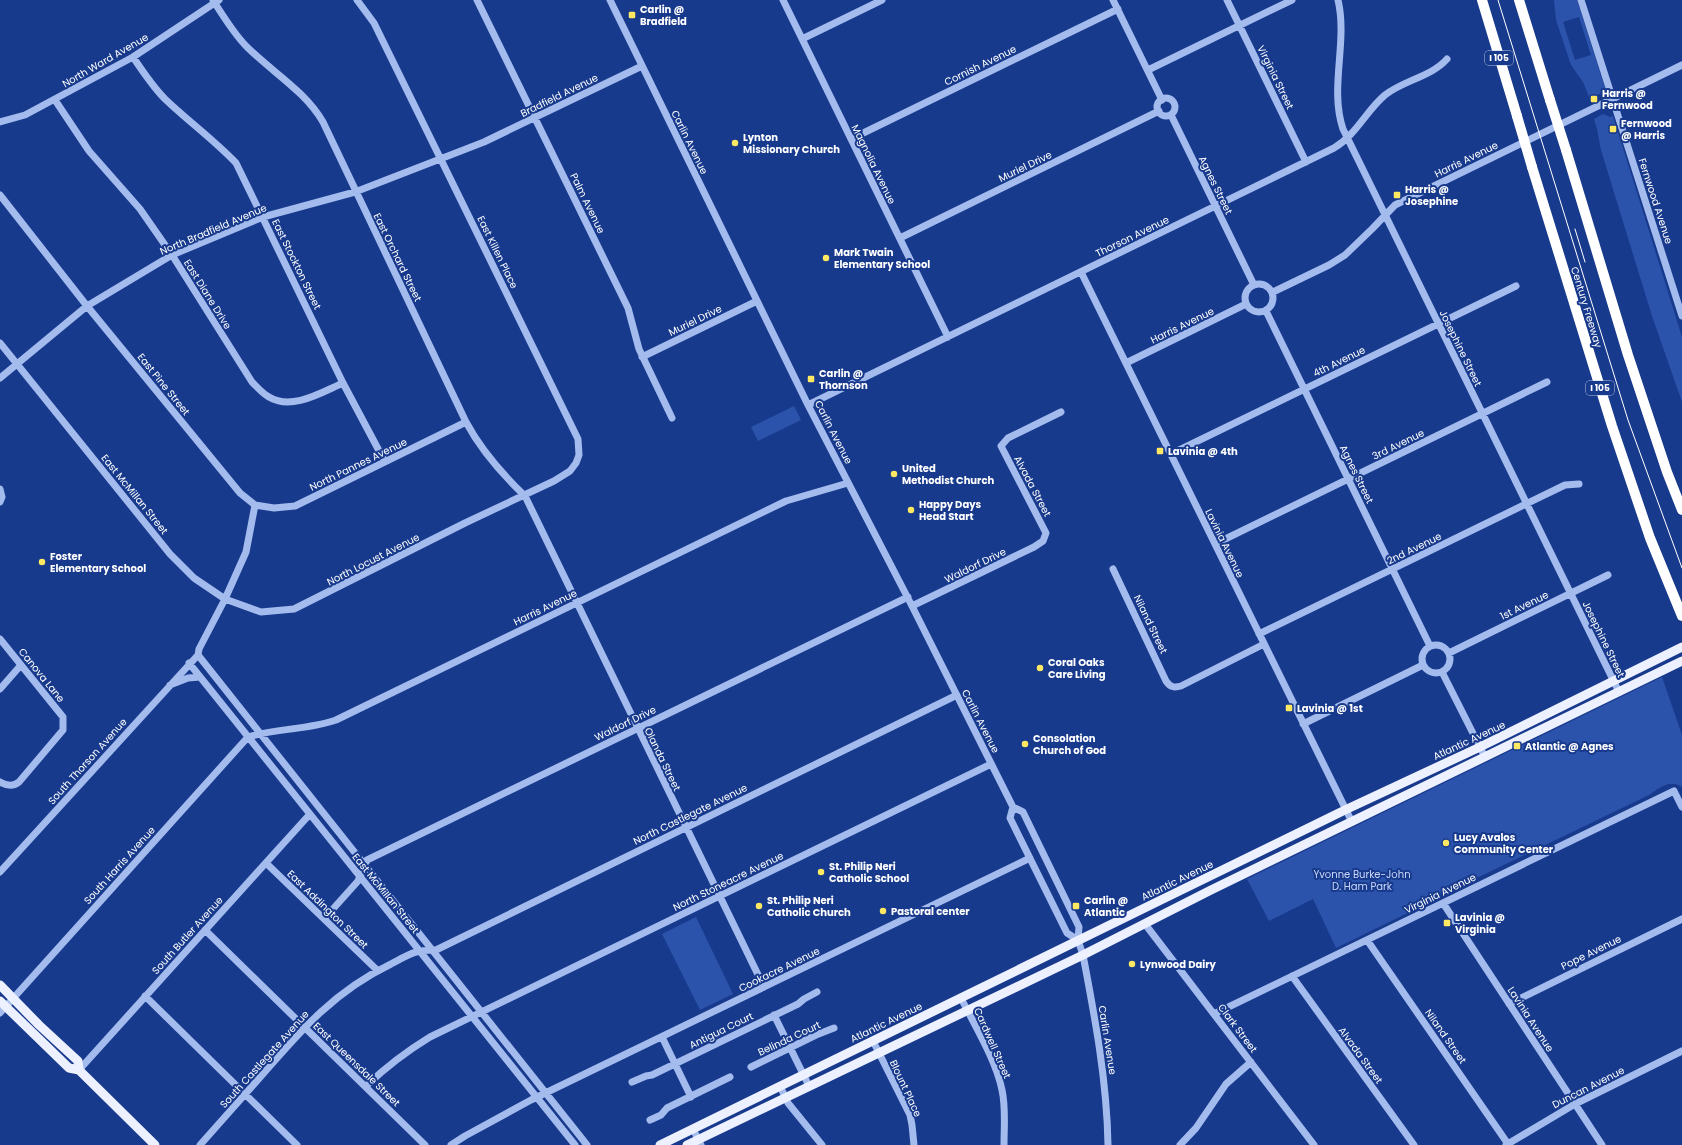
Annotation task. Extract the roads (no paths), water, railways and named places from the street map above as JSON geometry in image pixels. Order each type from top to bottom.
[{"type":"highway","name":"Century Freeway","points":[[1482,0],[1612,426],[1650,538],[1682,616]]},
{"type":"highway","points":[[1519,0],[1628,355],[1667,472],[1682,510]]},
{"type":"main road","name":"Atlantic Avenue","points":[[660,1145],[1345,810],[1480,747],[1682,647]]},
{"type":"main road","points":[[687,1145],[700,1142],[809,1086],[1083,955],[1210,890],[1682,661]]},
{"type":"main road","points":[[0,985],[78,1060],[79,1070]]},
{"type":"main road","points":[[2,1007],[69,1068],[79,1070],[155,1145]]},
{"type":"street","name":"East Killen Place","points":[[357,0],[374,23],[578,439],[579,455],[576,463],[570,471],[525,496]]},
{"type":"street","name":"Palm Avenue","points":[[477,0],[628,308],[638,348],[672,418]]},
{"type":"street","points":[[611,2],[619,0]]},
{"type":"street","name":"Magnolia Avenue","points":[[783,0],[948,337]]},
{"type":"street","points":[[802,39],[882,0]]},
{"type":"street","points":[[1113,0],[1162,100]]},
{"type":"street","name":"Virginia Street","points":[[1227,0],[1306,162]]},
{"type":"street","points":[[1148,70],[1292,0]]},
{"type":"street","name":"Josephine Street","points":[[1338,0],[1341,21],[1338,106],[1342,125],[1618,692]]},
{"type":"street","name":"Fernwood Avenue","points":[[1581,0],[1682,316]]},
{"type":"street","name":"North Ward Avenue","points":[[0,122],[25,114],[55,100],[133,57],[215,1]]},
{"type":"street","name":"East Orchard Street","points":[[215,1],[237,36],[247,47],[316,109],[476,441],[506,478],[525,496],[544,539]]},
{"type":"street","name":"Carlin Avenue","points":[[611,2],[808,405],[908,597],[1013,807],[1023,812],[1027,819],[1079,927],[1078,940],[1083,955],[1102,1065],[1107,1106],[1108,1145]]},
{"type":"street","name":"Cornish Avenue","points":[[851,139],[1118,9]]},
{"type":"street","name":"East Stockton Street","points":[[133,57],[146,77],[165,98],[216,142],[236,163],[343,383],[385,462]]},
{"type":"street","name":"Thorson Avenue","points":[[808,405],[1334,148],[1348,138],[1385,95],[1397,87],[1436,68],[1447,59]]},
{"type":"street","name":"Harris Avenue","points":[[1272,292],[1339,259],[1395,205],[1682,65]]},
{"type":"street","name":"Bradfield Avenue","points":[[484,142],[642,66]]},
{"type":"street","points":[[1170,99],[1174,103],[1175,109],[1171,115],[1164,116],[1159,111],[1159,103],[1162,100],[1170,99]]},
{"type":"street","name":"East Diane Drive","points":[[55,100],[72,128],[89,151],[140,209],[172,255],[252,382],[269,397],[285,403],[303,400],[343,383]]},
{"type":"street","name":"Muriel Drive","points":[[900,238],[1159,111]]},
{"type":"street","name":"Agnes Street","points":[[1171,115],[1254,285]]},
{"type":"street","name":"North Bradfield Avenue","points":[[0,378],[18,365],[87,306],[172,255],[263,216],[355,192],[442,160],[484,142]]},
{"type":"street","name":"East Pine Street","points":[[0,195],[87,306],[240,493],[255,505]]},
{"type":"street","name":"Lavinia Avenue","points":[[1081,272],[1352,822]]},
{"type":"street","points":[[1258,284],[1266,286],[1272,292],[1274,301],[1266,311],[1253,311],[1246,304],[1245,295],[1254,285],[1258,284]]},
{"type":"street","name":"4th Avenue","points":[[1171,454],[1516,286]]},
{"type":"street","name":"Muriel Drive","points":[[642,357],[757,301]]},
{"type":"street","name":"Harris Avenue","points":[[1126,363],[1246,304]]},
{"type":"street","name":"Agnes Street","points":[[1266,311],[1430,646]]},
{"type":"street","name":"East McMillan Street","points":[[0,343],[170,554],[194,578],[225,599]]},
{"type":"street","name":"3rd Avenue","points":[[1215,544],[1547,382]]},
{"type":"street","name":"Alvada Street","points":[[1045,539],[1046,533],[1002,449],[1002,443],[1008,438],[1061,412]]},
{"type":"street","name":"North Pannes Avenue","points":[[255,505],[274,508],[296,506],[466,422]]},
{"type":"street","name":"Harris Avenue","points":[[248,736],[336,720],[786,501],[848,483]]},
{"type":"street","name":"2nd Avenue","points":[[1259,634],[1565,485],[1579,484]]},
{"type":"street","points":[[0,489],[1,499]]},
{"type":"street","name":"North Locust Avenue","points":[[225,599],[261,612],[294,609],[465,523],[525,496]]},
{"type":"street","points":[[189,663],[198,655],[199,649],[225,599],[246,552],[255,505]]},
{"type":"street","name":"Olanda Street","points":[[544,539],[764,988]]},
{"type":"street","name":"Waldorf Drive","points":[[912,606],[1034,547],[1045,539]]},
{"type":"street","name":"Niland Street","points":[[1112,569],[1166,681],[1172,687],[1181,686],[1264,644]]},
{"type":"street","name":"1st Avenue","points":[[1449,653],[1608,575]]},
{"type":"street","name":"Waldorf Drive","points":[[365,864],[367,860],[908,597]]},
{"type":"street","name":"Canova Lane","points":[[0,639],[63,717],[64,725],[63,730],[19,782],[14,786],[0,782]]},
{"type":"street","points":[[1438,644],[1443,646],[1449,653],[1450,662],[1442,672],[1431,672],[1423,665],[1422,655],[1426,648],[1430,646],[1438,644]]},
{"type":"street","name":"East McMillan Street","points":[[198,655],[588,1145]]},
{"type":"street","name":"East McMillan Street","points":[[189,663],[575,1145]]},
{"type":"street","name":"South Thorson Avenue","points":[[0,872],[189,663]]},
{"type":"street","points":[[0,688],[21,665]]},
{"type":"street","points":[[1303,724],[1423,665]]},
{"type":"street","points":[[1442,672],[1485,757]]},
{"type":"street","points":[[168,685],[188,678],[200,677]]},
{"type":"street","name":"North Castlegate Avenue","points":[[431,949],[436,950],[957,695]]},
{"type":"street","name":"South Harris Avenue","points":[[2,1007],[14,998],[248,736]]},
{"type":"street","name":"North Stoneacre Avenue","points":[[366,1086],[382,1070],[430,1036],[992,764]]},
{"type":"street","name":"Virginia Avenue","points":[[1214,1014],[1674,791],[1682,807]]},
{"type":"street","name":"Carlin Avenue","points":[[1013,807],[1010,818],[1067,933],[1078,940]]},
{"type":"street","name":"South Butler Avenue","points":[[79,1070],[310,814]]},
{"type":"street","name":"Cookacre Avenue","points":[[451,1145],[464,1136],[537,1098],[1030,858]]},
{"type":"street","name":"East Addington Street","points":[[266,863],[377,970]]},
{"type":"street","points":[[324,919],[358,880],[365,864]]},
{"type":"street","name":"Lavinia Avenue","points":[[1443,903],[1602,1145]]},
{"type":"street","name":"Pope Avenue","points":[[1509,1004],[1682,919]]},
{"type":"street","name":"Clark Street","points":[[1146,924],[1314,1145]]},
{"type":"street","name":"East Queensdale Street","points":[[205,930],[425,1145]]},
{"type":"street","name":"Niland Street","points":[[1367,940],[1507,1144]]},
{"type":"street","name":"South Castlegate Avenue","points":[[200,1145],[304,1027],[332,1000],[377,970],[419,950],[431,949]]},
{"type":"street","name":"Alvada Street","points":[[1292,976],[1414,1145]]},
{"type":"street","name":"Antigua Court","points":[[632,1082],[652,1075],[675,1064],[817,992]]},
{"type":"street","points":[[146,996],[297,1145]]},
{"type":"street","name":"Cardwell Street","points":[[961,998],[993,1063],[1003,1091],[1005,1108],[1004,1145]]},
{"type":"street","points":[[774,1015],[809,1086]]},
{"type":"street","name":"Belinda Court","points":[[751,1067],[834,1028]]},
{"type":"street","points":[[662,1037],[691,1097]]},
{"type":"street","name":"Blount Place","points":[[873,1041],[910,1115],[914,1145]]},
{"type":"street","name":"Duncan Avenue","points":[[1507,1144],[1575,1104],[1682,1051]]},
{"type":"street","points":[[1180,1145],[1196,1128],[1226,1084],[1251,1062]]},
{"type":"street","points":[[650,1120],[661,1115],[667,1108],[730,1077]]},
{"type":"street","points":[[780,1086],[786,1098],[822,1145]]},
{"type":"street","points":[[693,1129],[700,1142]]},
{"type":"tram line","points":[[1498,0],[1628,420],[1682,568]]},
{"type":"tram line","points":[[1575,229],[1585,262]]},
{"type":"place","name":"Carlin @ Bradfield","points":[[632,15]]},
{"type":"place","name":"Harris @ Fernwood","points":[[1594,99]]},
{"type":"place","name":"Fernwood @ Harris","points":[[1613,129]]},
{"type":"place","name":"Lynton Missionary Church","points":[[735,143]]},
{"type":"place","name":"Harris @ Josephine","points":[[1397,195]]},
{"type":"place","name":"Mark Twain Elementary School","points":[[826,258]]},
{"type":"place","name":"Carlin @ Thornson","points":[[811,379]]},
{"type":"place","name":"Lavinia @ 4th","points":[[1160,451]]},
{"type":"place","name":"United Methodist Church","points":[[894,474]]},
{"type":"place","name":"Happy Days Head Start","points":[[911,510]]},
{"type":"place","name":"Foster Elementary School","points":[[42,562]]},
{"type":"place","name":"Coral Oaks Care Living","points":[[1040,668]]},
{"type":"place","name":"Lavinia @ 1st","points":[[1289,708]]},
{"type":"place","name":"Consolation Church of God","points":[[1025,744]]},
{"type":"place","name":"Atlantic @ Agnes","points":[[1517,746]]},
{"type":"place","name":"Lucy Avalos Community Center","points":[[1446,843]]},
{"type":"place","name":"St. Philip Neri Catholic School","points":[[821,872]]},
{"type":"place","name":"St. Philip Neri Catholic Church","points":[[759,906]]},
{"type":"place","name":"Carlin @ Atlantic","points":[[1076,906]]},
{"type":"place","name":"Pastoral center","points":[[883,911]]},
{"type":"place","name":"Lavinia @ Virginia","points":[[1447,923]]},
{"type":"place","name":"Lynwood Dairy","points":[[1132,964]]},
{"type":"park label","name":"Yvonne Burke-John D. Ham Park","points":[[1362,880]]}]
